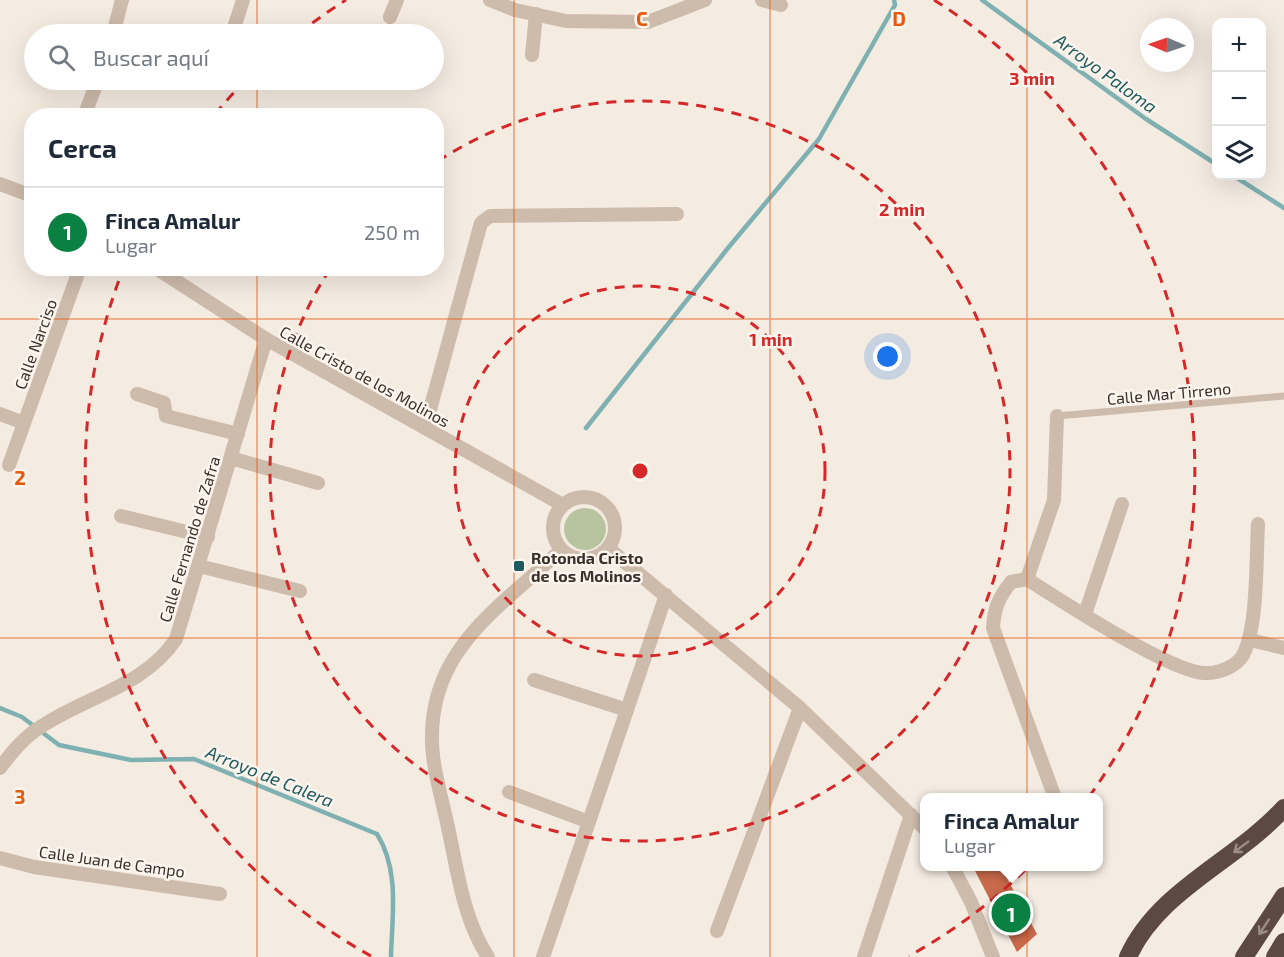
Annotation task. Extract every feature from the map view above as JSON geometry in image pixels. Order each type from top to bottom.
[{"type":"highway","points":[[1128,957],[1159,909],[1264,830],[1284,808]]},
{"type":"highway","points":[[1244,957],[1284,896]]},
{"type":"highway","points":[[1275,957],[1284,942]]},
{"type":"street","points":[[116,24],[122,0]]},
{"type":"street","points":[[235,24],[243,0]]},
{"type":"street","points":[[390,17],[398,0]]},
{"type":"street","points":[[490,0],[566,21],[648,22],[705,0]]},
{"type":"street","points":[[762,0],[781,5]]},
{"type":"street","points":[[532,55],[536,14]]},
{"type":"street","points":[[87,108],[94,90]]},
{"type":"street","points":[[0,184],[24,193]]},
{"type":"street","points":[[425,428],[481,223],[490,216],[677,214]]},
{"type":"street","name":"Calle Narciso","points":[[9,465],[77,276]]},
{"type":"street","name":"Calle Cristo de los Molinos","points":[[168,276],[266,339],[563,505]]},
{"type":"street","name":"Calle Fernando de Zafra","points":[[0,768],[26,738],[54,718],[148,670],[165,655],[176,639],[266,339]]},
{"type":"street","points":[[137,394],[164,403],[166,416],[238,434]]},
{"type":"street","points":[[0,414],[24,423]]},
{"type":"street","points":[[1028,579],[1054,500],[1057,416]]},
{"type":"street","points":[[231,458],[318,483]]},
{"type":"street","points":[[582,497],[601,502],[613,519],[615,529],[608,548],[590,559],[580,559],[561,550],[553,532],[557,513],[563,505],[582,497]]},
{"type":"street","points":[[1085,614],[1122,504]]},
{"type":"street","points":[[121,516],[208,537]]},
{"type":"street","points":[[1053,793],[993,628],[996,603],[1011,582],[1028,579],[1179,667],[1204,673],[1224,670],[1242,658],[1250,640],[1258,524]]},
{"type":"street","points":[[608,548],[800,708],[920,824]]},
{"type":"street","points":[[488,957],[463,898],[433,756],[432,725],[436,696],[445,671],[457,651],[486,615],[561,550]]},
{"type":"street","points":[[199,566],[300,591]]},
{"type":"street","points":[[543,957],[666,595]]},
{"type":"street","points":[[1250,640],[1284,648]]},
{"type":"street","points":[[534,680],[627,710]]},
{"type":"street","points":[[717,931],[800,708]]},
{"type":"street","points":[[509,792],[589,822]]},
{"type":"street","points":[[864,957],[911,815]]},
{"type":"street","name":"Calle Juan de Campo","points":[[0,858],[34,867],[220,894]]},
{"type":"street","points":[[954,871],[993,957]]},
{"type":"lane","name":"Calle Mar Tirreno","points":[[1057,416],[1284,396]]},
{"type":"green space","points":[[585,508],[593,509],[600,514],[605,521],[605,537],[600,544],[593,549],[585,550],[577,549],[570,544],[565,537],[564,529],[565,521],[570,514],[577,509]]},
{"type":"building","points":[[975,871],[1003,871],[1037,934],[1017,952]]},
{"type":"waterway","points":[[586,428],[728,248],[819,139],[895,5],[894,0]]},
{"type":"waterway","name":"Arroyo Paloma","points":[[982,0],[1146,119],[1212,161]]},
{"type":"waterway","name":"Arroyo Paloma","points":[[1240,180],[1284,208]]},
{"type":"waterway","name":"Arroyo de Calera","points":[[0,708],[22,717],[59,745],[131,760],[194,759],[377,834],[384,848],[392,878],[391,957]]},
{"type":"place","name":"Rotonda Cristo de los Molinos","points":[[519,566]]},
{"type":"place","name":"Finca Amalur","points":[[1011,913]]}]
